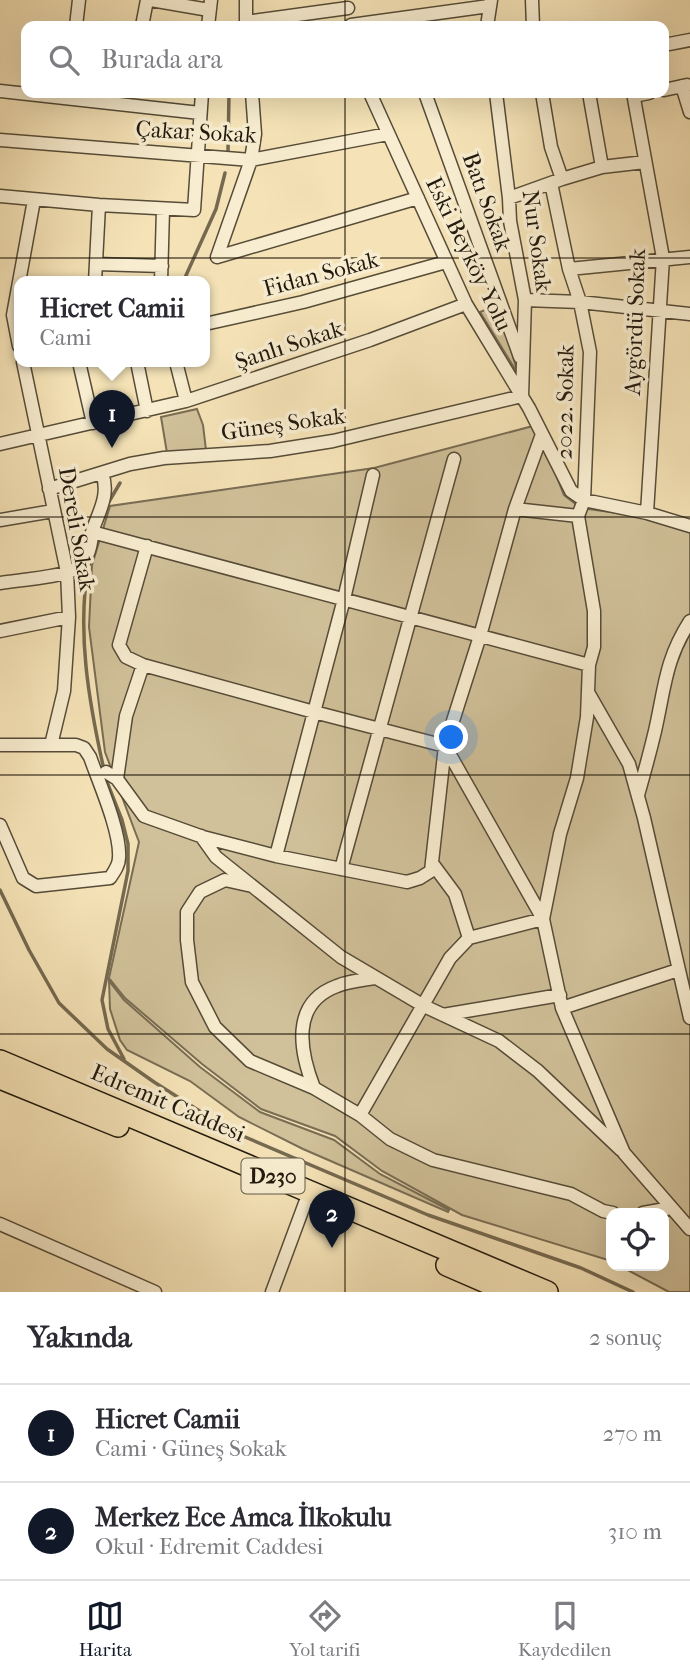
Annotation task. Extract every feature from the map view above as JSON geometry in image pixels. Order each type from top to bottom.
[{"type":"highway","name":"Edremit Caddesi","points":[[0,1061],[547,1292]]},
{"type":"highway","name":"Edremit Caddesi","points":[[0,1078],[305,1203],[508,1292]]},
{"type":"street","points":[[77,21],[79,0]]},
{"type":"street","points":[[143,21],[149,0],[210,5]]},
{"type":"street","points":[[246,0],[246,21]]},
{"type":"street","points":[[532,0],[533,21]]},
{"type":"street","points":[[411,21],[490,3],[488,21]]},
{"type":"street","points":[[261,21],[347,4]]},
{"type":"street","points":[[669,44],[690,40]]},
{"type":"street","points":[[686,85],[690,112]]},
{"type":"street","points":[[0,91],[21,92]]},
{"type":"street","points":[[0,196],[194,210],[202,98]]},
{"type":"street","points":[[252,98],[255,134],[251,160],[217,257],[418,198]]},
{"type":"street","name":"Eski Beyköy Yolu","points":[[372,98],[466,304],[522,396],[571,491],[583,500]]},
{"type":"street","name":"Batı Sokak","points":[[427,98],[523,364]]},
{"type":"street","name":"Nur Sokak","points":[[497,98],[510,221],[525,300],[522,396]]},
{"type":"street","name":"2022. Sokak","points":[[543,98],[569,269],[580,302],[590,352],[583,500],[578,516]]},
{"type":"street","points":[[590,98],[602,167]]},
{"type":"street","name":"Aygördü Sokak","points":[[634,98],[663,258],[647,513]]},
{"type":"street","points":[[130,99],[201,113]]},
{"type":"street","name":"Çakar Sokak","points":[[0,140],[251,160],[388,134]]},
{"type":"street","points":[[509,198],[602,167],[645,162]]},
{"type":"street","points":[[19,276],[34,200]]},
{"type":"street","points":[[95,276],[99,205]]},
{"type":"street","points":[[161,276],[163,209]]},
{"type":"street","points":[[569,269],[690,257]]},
{"type":"street","name":"Fidan Sokak","points":[[210,323],[303,302],[446,262]]},
{"type":"street","points":[[96,264],[162,266]]},
{"type":"street","points":[[525,300],[580,302],[690,314]]},
{"type":"street","name":"Şanlı Sokak","points":[[0,444],[186,401],[370,340],[466,304]]},
{"type":"street","name":"Dereli Sokak","points":[[24,367],[67,572],[69,617],[64,691],[51,745]]},
{"type":"street","points":[[80,367],[93,424]]},
{"type":"street","points":[[138,367],[147,411]]},
{"type":"street","points":[[177,367],[186,401]]},
{"type":"street","name":"Güneş Sokak","points":[[49,489],[164,458],[270,451],[333,441],[522,396]]},
{"type":"street","points":[[143,664],[126,716],[112,776],[144,816],[201,836],[276,856],[407,882],[420,878],[431,871],[445,746],[516,509],[541,437]]},
{"type":"street","points":[[341,869],[454,459]]},
{"type":"street","points":[[0,583],[79,568],[85,561],[96,533],[107,485],[102,473]]},
{"type":"street","points":[[276,856],[344,599],[373,475]]},
{"type":"street","points":[[583,500],[647,513],[690,526]]},
{"type":"street","points":[[516,509],[578,516],[594,611],[594,647],[589,664],[587,717],[577,778],[560,834],[543,919]]},
{"type":"street","points":[[0,520],[53,511]]},
{"type":"street","points":[[96,533],[589,664]]},
{"type":"street","points":[[148,546],[119,645],[126,657],[314,712],[445,746],[543,919],[561,1002],[625,1153]]},
{"type":"street","points":[[0,631],[69,617]]},
{"type":"street","points":[[638,795],[656,730],[665,674],[679,638],[690,621]]},
{"type":"street","points":[[588,691],[629,764],[690,1018]]},
{"type":"street","points":[[0,745],[80,746],[90,757],[116,834],[119,858],[110,878],[36,886],[23,878],[0,825]]},
{"type":"street","points":[[201,836],[216,857],[341,957],[424,1006],[499,1041],[538,1071],[625,1153],[690,1229]]},
{"type":"street","points":[[432,863],[455,894],[469,938]]},
{"type":"street","points":[[252,886],[225,880],[200,892],[187,912],[192,982],[215,1027],[250,1061],[314,1088],[360,1115],[390,1139],[433,1160],[571,1194],[606,1212]]},
{"type":"street","points":[[360,1115],[450,958],[469,938],[543,919]]},
{"type":"street","points":[[442,1015],[561,1002],[678,970]]},
{"type":"street","points":[[314,1088],[303,1061],[305,1015],[318,996],[337,986],[375,978]]},
{"type":"street","points":[[272,1292],[305,1203]]},
{"type":"street","points":[[0,1224],[155,1292]]},
{"type":"shaded area","points":[[498,305],[518,374],[480,312]]},
{"type":"shaded area","points":[[197,409],[203,425],[206,450],[167,453],[161,417]]},
{"type":"shaded area","points":[[533,426],[541,437],[564,495],[581,508],[647,517],[690,531],[690,1292],[669,1292],[629,1271],[669,1271],[669,1208],[606,1208],[606,1259],[462,1215],[382,1171],[335,1136],[261,1109],[202,1064],[125,998],[109,978],[139,842],[105,752],[89,627],[92,565],[110,506],[374,468]]},
{"type":"shaded area","points":[[109,981],[124,1000],[200,1067],[260,1112],[334,1140],[380,1174],[449,1210],[448,1212],[303,1149],[239,1117],[190,1081],[127,1050],[120,1040],[110,1009]]},
{"type":"waterway","points":[[228,152],[229,98]]},
{"type":"waterway","points":[[186,276],[216,209],[225,173]]},
{"type":"waterway","points":[[107,505],[120,483]]},
{"type":"waterway","points":[[89,562],[85,588],[84,640],[89,693],[104,770]]},
{"type":"waterway","points":[[105,777],[122,820],[128,844],[128,871],[102,1000],[108,1029],[124,1059]]},
{"type":"waterway","points":[[0,890],[59,1003],[107,1049],[231,1131],[428,1215],[581,1268],[633,1292]]},
{"type":"place","name":"Hicret Camii","points":[[112,448]]},
{"type":"place","name":"Merkez Ece Amca İlkokulu","points":[[332,1248]]}]
